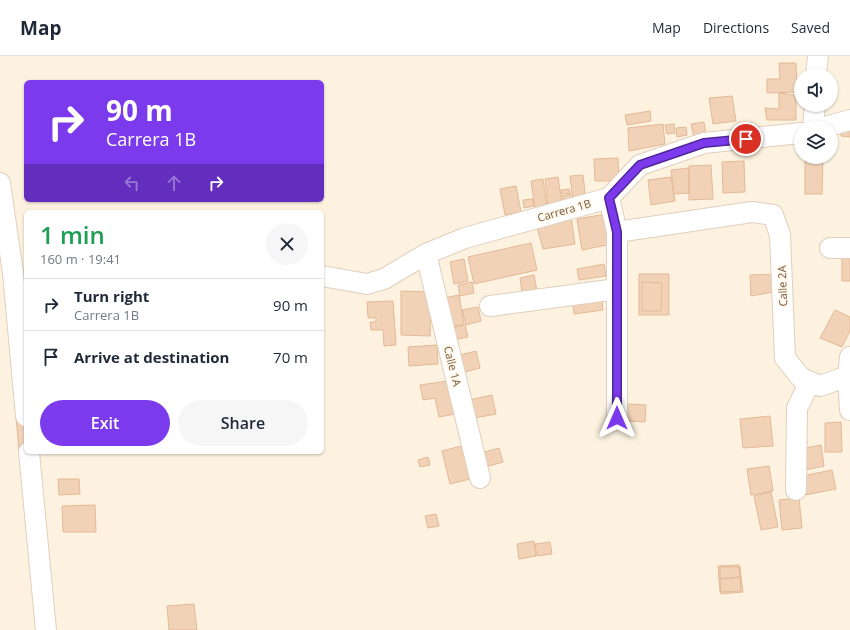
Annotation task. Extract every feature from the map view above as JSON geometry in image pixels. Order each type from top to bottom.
[{"type":"street","points":[[817,68],[818,56]]},
{"type":"street","points":[[838,123],[850,120]]},
{"type":"street","points":[[617,418],[617,232],[609,198],[640,165],[704,143],[794,134]]},
{"type":"street","points":[[0,183],[19,273],[24,375]]},
{"type":"street","name":"Carrera 1B","points":[[324,276],[367,284],[384,279],[426,254],[465,238],[609,198]]},
{"type":"street","name":"Calle 2A","points":[[617,232],[752,212],[773,216],[780,235],[785,358],[801,378],[810,382]]},
{"type":"street","points":[[830,248],[850,248]]},
{"type":"street","name":"Calle 1A","points":[[426,254],[480,478]]},
{"type":"street","points":[[490,306],[617,289]]},
{"type":"street","points":[[796,490],[797,408],[810,382],[820,386],[849,367]]},
{"type":"street","points":[[849,367],[850,410]]},
{"type":"street","points":[[29,454],[46,630]]},
{"type":"building","points":[[779,63],[796,63],[796,68],[794,68],[794,92],[767,93],[767,79],[780,79]]},
{"type":"building","points":[[779,93],[794,95],[794,112],[796,112],[796,120],[767,120],[765,108],[779,109]]},
{"type":"building","points":[[732,96],[736,121],[713,124],[709,98]]},
{"type":"building","points":[[650,111],[651,121],[627,125],[625,115]]},
{"type":"building","points":[[704,122],[706,135],[694,137],[691,124]]},
{"type":"building","points":[[663,124],[665,144],[629,151],[628,128]]},
{"type":"building","points":[[674,124],[675,133],[667,134],[665,125]]},
{"type":"building","points":[[842,125],[850,126],[850,137],[841,136]]},
{"type":"building","points":[[686,127],[687,135],[677,137],[676,128]]},
{"type":"building","points":[[618,158],[619,181],[595,181],[594,159]]},
{"type":"building","points":[[744,161],[745,192],[723,193],[722,162]]},
{"type":"building","points":[[805,164],[823,164],[822,194],[805,194]]},
{"type":"building","points":[[711,165],[713,199],[689,200],[689,166]]},
{"type":"building","points":[[689,168],[689,193],[674,194],[671,170]]},
{"type":"building","points":[[583,175],[586,200],[573,201],[570,176]]},
{"type":"building","points":[[558,177],[562,204],[548,206],[545,179]]},
{"type":"building","points":[[671,177],[675,201],[651,205],[648,180]]},
{"type":"building","points":[[543,179],[547,208],[535,209],[531,181]]},
{"type":"building","points":[[516,186],[521,212],[505,215],[500,189]]},
{"type":"building","points":[[569,189],[570,193],[562,194],[561,190]]},
{"type":"building","points":[[571,194],[571,199],[563,200],[562,196]]},
{"type":"building","points":[[533,199],[534,206],[524,208],[523,200]]},
{"type":"building","points":[[606,214],[612,244],[582,250],[577,219]]},
{"type":"building","points":[[571,217],[575,244],[543,249],[537,227]]},
{"type":"building","points":[[531,243],[537,270],[474,284],[468,257]]},
{"type":"building","points":[[842,253],[850,253],[850,281],[842,281]]},
{"type":"building","points":[[464,259],[468,281],[454,284],[450,262]]},
{"type":"building","points":[[604,264],[606,276],[579,280],[577,269]]},
{"type":"building","points":[[639,274],[669,274],[669,315],[639,315]]},
{"type":"building","points":[[779,274],[779,291],[751,296],[750,275]]},
{"type":"building","points":[[534,275],[537,291],[522,293],[520,278]]},
{"type":"building","points":[[472,282],[474,293],[460,296],[458,285]]},
{"type":"building","points":[[642,282],[662,283],[661,311],[642,311]]},
{"type":"building","points":[[401,291],[431,292],[430,336],[401,335]]},
{"type":"building","points":[[601,294],[603,310],[574,314],[572,298]]},
{"type":"building","points":[[459,295],[464,324],[449,327],[444,298]]},
{"type":"building","points":[[393,301],[396,345],[384,346],[383,330],[371,330],[370,322],[376,322],[376,318],[368,318],[367,302]]},
{"type":"building","points":[[478,307],[481,321],[466,325],[462,310]]},
{"type":"building","points":[[835,310],[850,317],[850,331],[842,347],[820,338]]},
{"type":"building","points":[[465,325],[468,337],[452,340],[449,328]]},
{"type":"building","points":[[437,345],[438,364],[409,366],[408,347]]},
{"type":"building","points":[[476,351],[480,368],[461,373],[456,356]]},
{"type":"building","points":[[455,380],[461,413],[439,417],[435,398],[423,400],[420,385]]},
{"type":"building","points":[[492,395],[496,414],[469,419],[465,401]]},
{"type":"building","points":[[24,404],[24,450],[19,451],[15,405]]},
{"type":"building","points":[[628,404],[646,405],[645,422],[627,421]]},
{"type":"building","points":[[770,416],[773,446],[743,448],[740,419]]},
{"type":"building","points":[[841,422],[842,452],[825,452],[825,423]]},
{"type":"building","points":[[469,444],[478,477],[450,484],[442,451]]},
{"type":"building","points":[[821,445],[824,466],[805,470],[800,449]]},
{"type":"building","points":[[499,448],[503,462],[485,467],[481,453]]},
{"type":"building","points":[[428,457],[430,465],[420,467],[418,460]]},
{"type":"building","points":[[769,466],[773,491],[751,495],[747,469]]},
{"type":"building","points":[[832,470],[836,489],[805,495],[802,476]]},
{"type":"building","points":[[58,479],[79,479],[80,494],[59,495]]},
{"type":"building","points":[[771,492],[778,527],[761,530],[754,496]]},
{"type":"building","points":[[799,498],[802,528],[782,530],[779,500]]},
{"type":"building","points":[[95,505],[96,532],[63,532],[62,506]]},
{"type":"building","points":[[436,514],[439,526],[428,528],[425,516]]},
{"type":"building","points":[[534,541],[536,556],[519,559],[517,544]]},
{"type":"building","points":[[550,542],[552,554],[537,556],[535,544]]},
{"type":"building","points":[[739,565],[741,591],[720,592],[718,566]]},
{"type":"building","points":[[720,567],[740,567],[741,577],[720,579]]},
{"type":"building","points":[[741,577],[743,592],[721,594],[720,579]]},
{"type":"building","points":[[194,604],[197,630],[169,630],[167,606]]},
{"type":"route","points":[[617,418],[617,232],[609,198],[640,165],[704,143],[746,139]]}]
